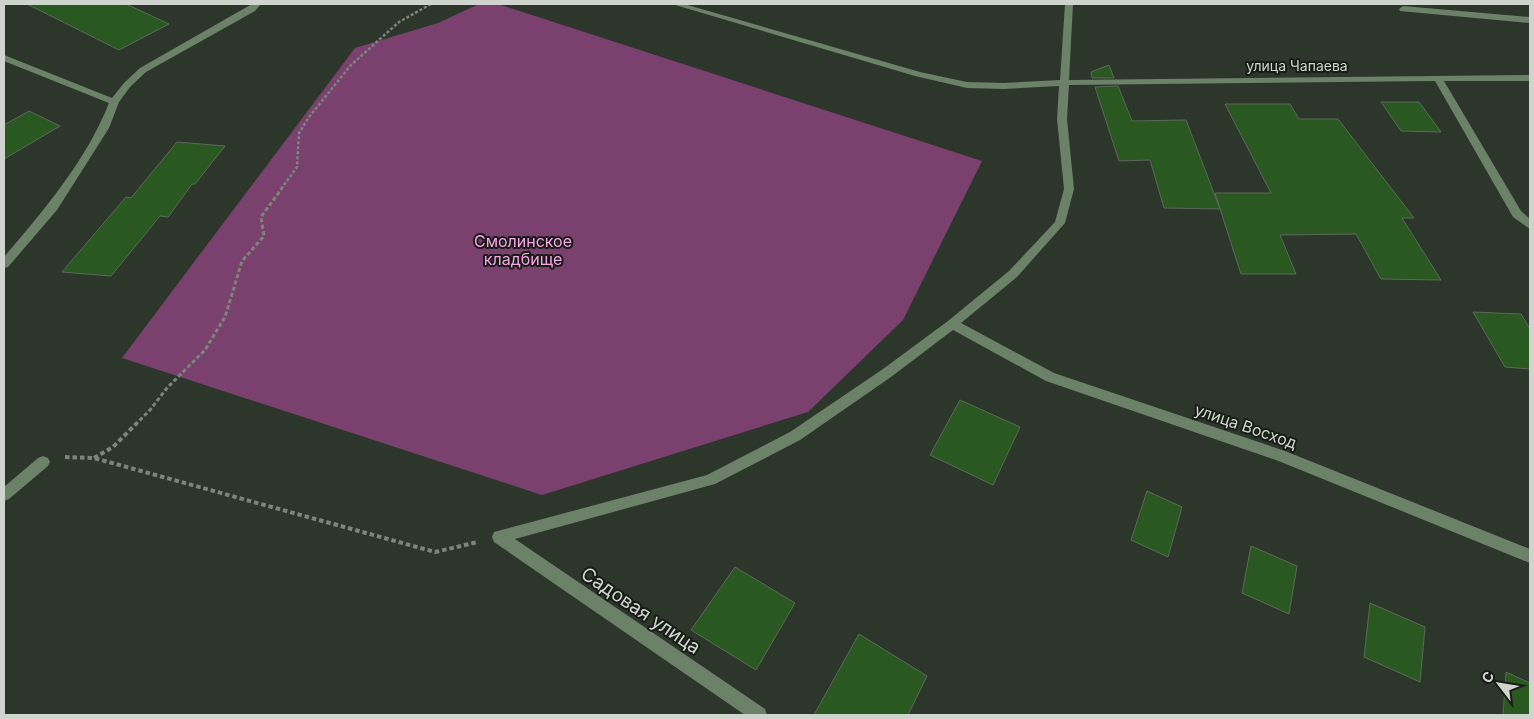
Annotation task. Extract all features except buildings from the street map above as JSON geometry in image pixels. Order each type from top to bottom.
[{"type":"street","points":[[4,264],[54,207],[104,128],[114,102],[126,85],[143,70],[252,9],[257,4]]},
{"type":"street","name":"улица Чапаева","points":[[676,4],[918,74],[967,84],[1004,86],[1063,82],[1530,78]]},
{"type":"street","points":[[499,537],[710,480],[795,436],[887,373],[952,324],[1013,274],[1060,222],[1069,189],[1062,119],[1069,4]]},
{"type":"street","points":[[1402,9],[1530,20]]},
{"type":"street","points":[[4,58],[114,102]]},
{"type":"street","points":[[1438,79],[1517,214],[1530,225]]},
{"type":"street","name":"улица Восход","points":[[952,324],[1050,377],[1280,455],[1530,556]]},
{"type":"street","points":[[4,495],[43,462]]},
{"type":"street","name":"Садовая улица","points":[[499,537],[760,715]]},
{"type":"path","points":[[94,458],[112,447],[138,422],[167,388],[205,350],[224,316],[242,261],[264,236],[261,217],[297,167],[299,133],[308,117],[351,65],[400,22],[431,4]]},
{"type":"path","points":[[43,462],[57,457],[94,458],[435,552],[499,537]]},
{"type":"green space","name":"Смолинское кладбище","points":[[479,4],[498,4],[982,161],[903,320],[808,412],[542,495],[122,358],[355,48],[438,23]]}]
